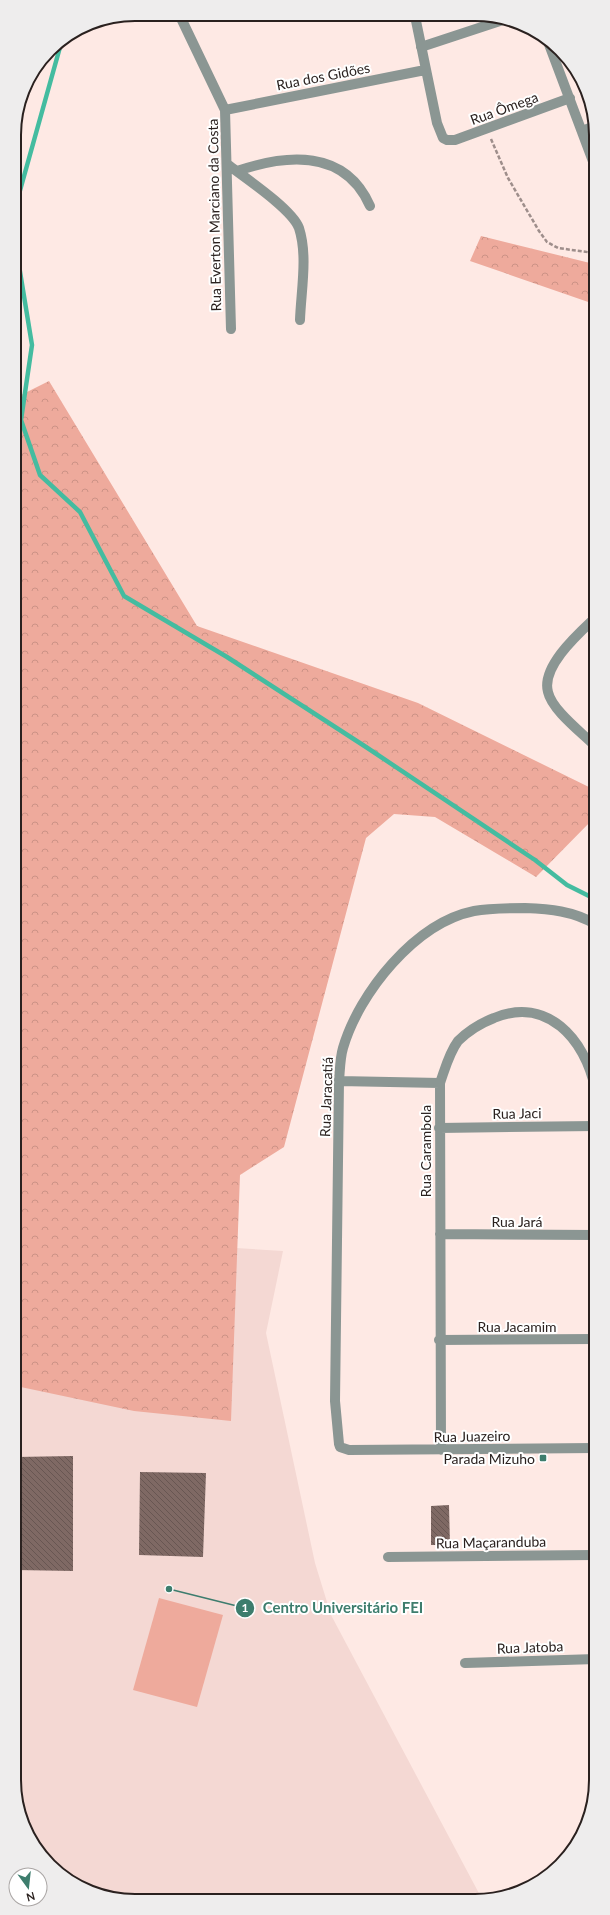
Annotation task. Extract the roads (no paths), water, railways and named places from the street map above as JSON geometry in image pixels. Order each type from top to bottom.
[{"type":"street","name":"Rua Everton Marciano da Costa","points":[[182,21],[225,110],[231,329]]},
{"type":"street","points":[[416,21],[425,70]]},
{"type":"street","points":[[420,47],[495,23]]},
{"type":"street","points":[[551,50],[589,150]]},
{"type":"street","name":"Rua dos Gidões","points":[[225,110],[425,70]]},
{"type":"street","name":"Rua Ômega","points":[[425,70],[437,123],[443,138],[447,140],[455,140],[570,98]]},
{"type":"street","points":[[582,131],[589,128]]},
{"type":"street","points":[[237,171],[257,164],[284,159],[309,160],[348,175],[364,192],[370,206]]},
{"type":"street","points":[[227,164],[287,211],[299,227],[303,254],[300,320]]},
{"type":"street","points":[[589,624],[566,648],[555,663],[546,683],[548,693],[553,703],[589,740]]},
{"type":"street","name":"Rua Jaracatiá","points":[[349,1450],[340,1447],[339,1444],[335,1401],[339,1081],[342,1049],[352,1022],[387,969],[409,946],[443,923],[473,912],[514,908],[551,909],[583,916],[589,920]]},
{"type":"street","name":"Rua Carambola","points":[[440,1450],[440,1083],[451,1052],[458,1041],[472,1030],[498,1016],[515,1012],[529,1012],[553,1021],[577,1043],[586,1057],[589,1067]]},
{"type":"street","points":[[339,1081],[440,1083]]},
{"type":"street","name":"Rua Jaci","points":[[439,1128],[589,1126]]},
{"type":"street","name":"Rua Jará","points":[[440,1234],[589,1235]]},
{"type":"street","name":"Rua Jacamim","points":[[440,1340],[589,1339]]},
{"type":"street","name":"Rua Juazeiro","points":[[349,1450],[589,1448]]},
{"type":"street","name":"Rua Maçaranduba","points":[[388,1557],[589,1555]]},
{"type":"street","name":"Rua Jatoba","points":[[465,1662],[589,1659]]},
{"type":"waterway","points":[[21,187],[59,50]]},
{"type":"waterway","points":[[21,278],[32,345],[21,420]]},
{"type":"waterway","points":[[21,420],[40,475],[80,512],[124,596],[227,657],[366,747],[535,860],[567,885],[589,896]]},
{"type":"place","name":"Parada Mizuho","points":[[543,1458]]},
{"type":"place","name":"Centro Universitário FEI","points":[[169,1589]]}]
